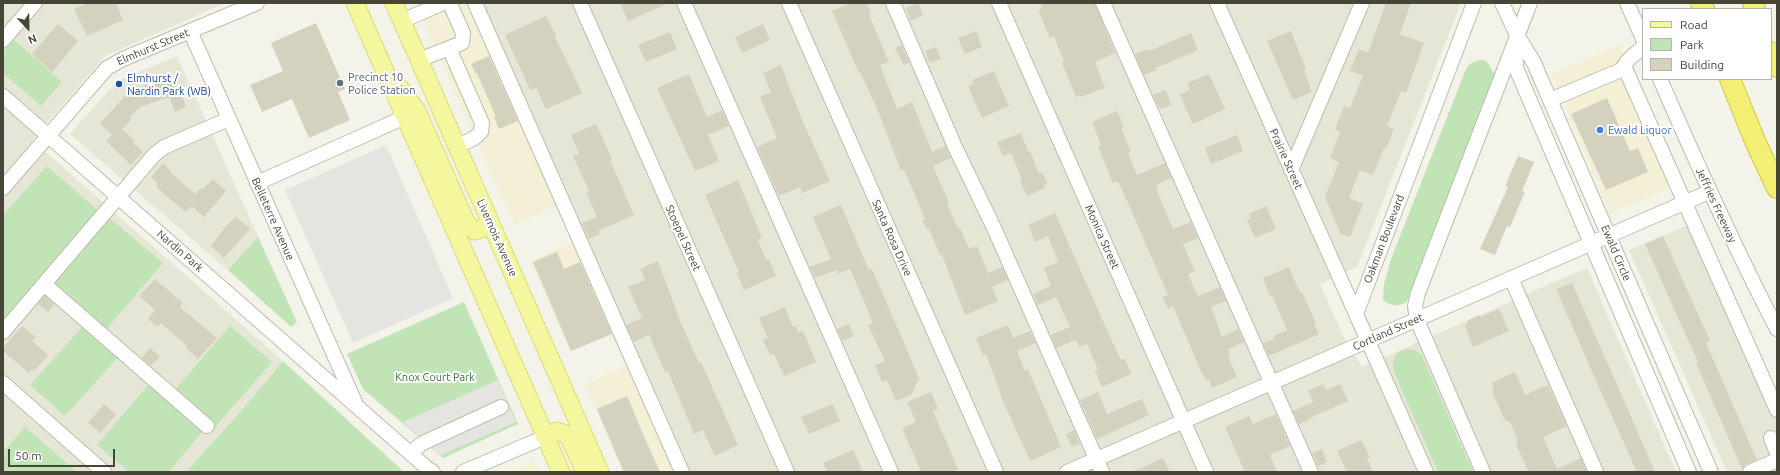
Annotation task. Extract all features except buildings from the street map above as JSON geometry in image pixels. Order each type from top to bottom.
[{"type":"highway","points":[[1772,54],[1777,67]]},
{"type":"highway","points":[[1730,80],[1755,141],[1777,188]]},
{"type":"main road","points":[[355,3],[380,61],[411,114],[466,222],[475,231],[491,225]]},
{"type":"main road","name":"Livernois Avenue","points":[[394,3],[600,472]]},
{"type":"main road","points":[[411,114],[560,472]]},
{"type":"main road","points":[[545,437],[557,431],[568,435],[585,472]]},
{"type":"street","points":[[3,40],[35,3]]},
{"type":"street","name":"Elmhurst Street","points":[[3,188],[107,68],[123,59],[257,3]]},
{"type":"street","points":[[402,21],[443,3]]},
{"type":"street","points":[[419,60],[462,43],[463,33],[451,6],[447,3]]},
{"type":"street","points":[[475,3],[682,472]]},
{"type":"street","name":"Stoepel Street","points":[[580,3],[787,472]]},
{"type":"street","points":[[684,3],[891,472]]},
{"type":"street","name":"Santa Rosa Drive","points":[[789,3],[996,472]]},
{"type":"street","points":[[893,3],[1099,466]]},
{"type":"street","name":"Monica Street","points":[[998,3],[1206,472]]},
{"type":"street","points":[[1103,3],[1311,472]]},
{"type":"street","name":"Prairie Street","points":[[1217,3],[1356,314]]},
{"type":"street","points":[[1291,170],[1362,3]]},
{"type":"street","name":"Oakman Boulevard","points":[[1356,314],[1474,3]]},
{"type":"street","name":"Ewald Circle","points":[[1502,3],[1517,36],[1534,63],[1712,472]]},
{"type":"street","points":[[1483,472],[1417,320],[1415,306],[1418,293],[1530,3]]},
{"type":"street","points":[[1627,3],[1642,37]]},
{"type":"street","name":"Belleterre Avenue","points":[[190,31],[356,406]]},
{"type":"street","name":"Ewald Circle","points":[[1517,36],[1516,68],[1590,244],[1689,472]]},
{"type":"street","points":[[449,48],[482,123],[481,132],[472,139],[456,146]]},
{"type":"street","points":[[1550,100],[1621,70],[1628,59],[1642,48]]},
{"type":"street","points":[[1624,66],[1685,203],[1700,233],[1777,410]]},
{"type":"street","name":"Jeffries Freeway","points":[[1660,80],[1709,192],[1747,273],[1777,329]]},
{"type":"street","name":"Nardin Park","points":[[3,96],[433,472]]},
{"type":"street","points":[[257,183],[411,114]]},
{"type":"street","points":[[3,332],[154,155],[164,147],[229,119]]},
{"type":"street","name":"Cortland Street","points":[[1067,472],[1099,466],[1183,421],[1709,192]]},
{"type":"street","points":[[1512,278],[1596,472]]},
{"type":"street","points":[[44,284],[207,426]]},
{"type":"street","points":[[1356,314],[1426,472]]},
{"type":"street","points":[[3,383],[104,472]]},
{"type":"street","points":[[410,453],[423,443],[501,407]]},
{"type":"street","points":[[463,472],[545,437]]},
{"type":"street","points":[[1770,438],[1777,453]]},
{"type":"street","points":[[1750,472],[1777,460]]},
{"type":"shaded area","points":[[3,3],[225,3],[105,56],[32,140],[283,361],[186,472],[3,472]]},
{"type":"shaded area","points":[[415,3],[469,3],[556,206],[514,224]]},
{"type":"shaded area","points":[[483,3],[1461,3],[1357,267],[1320,284],[1342,334],[1362,367],[1516,299],[1592,472],[690,472]]},
{"type":"shaded area","points":[[1624,43],[1619,61],[1672,187],[1610,213],[1552,75]]},
{"type":"shaded area","points":[[177,56],[258,237],[228,270],[70,134],[117,81]]},
{"type":"shaded area","points":[[3,125],[15,135],[3,149]]},
{"type":"shaded area","points":[[386,145],[453,298],[353,343],[285,190]]},
{"type":"shaded area","points":[[1690,224],[1777,420],[1777,472],[1727,472],[1629,250]]},
{"type":"shaded area","points":[[573,242],[613,331],[570,350],[530,261]]},
{"type":"shaded area","points":[[1587,268],[1676,472],[1603,472],[1524,295]]},
{"type":"shaded area","points":[[628,365],[675,472],[623,472],[585,384]]},
{"type":"shaded area","points":[[498,380],[516,422],[439,456],[403,422]]},
{"type":"shaded area","points":[[534,461],[539,472],[508,472]]},
{"type":"green space","points":[[14,40],[62,82],[41,106],[3,73],[3,52]]},
{"type":"green space","points":[[1478,60],[1484,60],[1487,62],[1496,77],[1407,301],[1399,305],[1389,304],[1383,300],[1384,284],[1391,259],[1466,69],[1469,65]]},
{"type":"green space","points":[[47,166],[103,215],[3,327],[3,215]]},
{"type":"green space","points":[[107,216],[163,263],[105,331],[50,284]]},
{"type":"green space","points":[[258,237],[297,322],[291,327],[228,270]]},
{"type":"green space","name":"Knox Court Park","points":[[464,302],[518,424],[443,458],[363,389],[347,354]]},
{"type":"green space","points":[[84,325],[119,356],[65,416],[30,385]]},
{"type":"green space","points":[[230,326],[272,362],[215,427],[174,391]]},
{"type":"green space","points":[[1402,350],[1415,350],[1422,356],[1473,472],[1438,472],[1394,372],[1394,357]]},
{"type":"green space","points":[[283,361],[404,472],[186,472]]},
{"type":"green space","points":[[149,384],[204,430],[168,472],[129,472],[97,445]]},
{"type":"green space","points":[[25,427],[75,470],[73,472],[3,472],[3,452]]},
{"type":"place","name":"Precinct 10 Police Station","points":[[340,83]]},
{"type":"place","name":"Elmhurst / Nardin Park (WB)","points":[[119,84]]},
{"type":"place","name":"Ewald Liquor","points":[[1600,130]]}]
